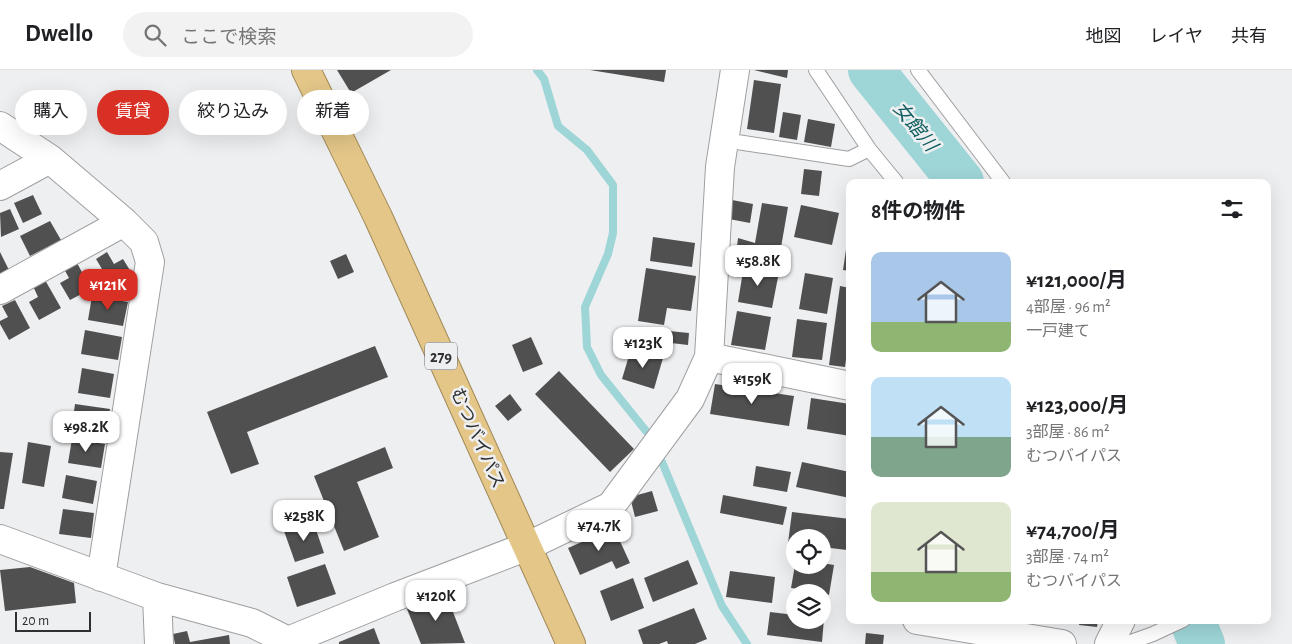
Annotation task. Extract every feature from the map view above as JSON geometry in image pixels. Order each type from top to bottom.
[{"type":"highway","name":"むつバイパス","points":[[306,70],[378,217],[571,644]]},
{"type":"street","points":[[0,539],[157,597],[252,623],[289,642],[395,597],[528,546],[611,506],[690,399],[709,357],[720,167],[736,70]]},
{"type":"street","points":[[0,126],[50,159],[124,222],[144,242],[150,262],[101,577]]},
{"type":"street","points":[[0,186],[50,159]]},
{"type":"street","points":[[0,290],[124,222]]},
{"type":"street","points":[[709,357],[846,385]]},
{"type":"street","points":[[157,597],[160,644]]},
{"type":"street","points":[[941,624],[1062,644]]},
{"type":"street","points":[[1108,644],[1119,624]]},
{"type":"lane","points":[[816,70],[869,149],[894,179]]},
{"type":"lane","points":[[918,70],[1001,179]]},
{"type":"lane","points":[[724,140],[849,159],[869,149]]},
{"type":"lane","points":[[1125,644],[1174,624]]},
{"type":"building","points":[[337,70],[391,70],[356,90],[349,90]]},
{"type":"building","points":[[590,70],[666,70],[664,82]]},
{"type":"building","points":[[754,70],[788,70],[787,78]]},
{"type":"building","points":[[754,80],[781,84],[774,133],[747,129]]},
{"type":"building","points":[[783,112],[801,115],[797,140],[779,137]]},
{"type":"building","points":[[808,119],[835,124],[831,147],[804,142]]},
{"type":"building","points":[[804,169],[822,171],[819,196],[801,194]]},
{"type":"building","points":[[33,195],[42,214],[23,223],[14,203]]},
{"type":"building","points":[[732,200],[753,204],[750,223],[729,219]]},
{"type":"building","points":[[762,203],[788,207],[779,259],[736,255],[738,238],[755,243]]},
{"type":"building","points":[[801,205],[839,213],[832,245],[794,237]]},
{"type":"building","points":[[10,209],[19,229],[1,237],[0,213]]},
{"type":"building","points":[[50,221],[61,240],[30,256],[20,236]]},
{"type":"building","points":[[653,237],[695,243],[692,267],[650,261]]},
{"type":"building","points":[[846,250],[846,270],[843,270]]},
{"type":"building","points":[[0,252],[9,270],[0,274]]},
{"type":"building","points":[[107,252],[114,264],[123,259],[131,272],[111,284],[96,259]]},
{"type":"building","points":[[346,254],[354,272],[338,279],[330,261]]},
{"type":"building","points":[[76,261],[91,289],[70,300],[60,283],[69,278],[63,267]]},
{"type":"building","points":[[744,265],[779,272],[772,308],[738,302]]},
{"type":"building","points":[[646,268],[696,276],[691,311],[667,308],[664,325],[638,321]]},
{"type":"building","points":[[805,273],[833,278],[827,314],[799,309]]},
{"type":"building","points":[[45,280],[61,308],[39,320],[29,302],[38,297],[33,286]]},
{"type":"building","points":[[840,286],[846,287],[845,367],[829,365]]},
{"type":"building","points":[[92,296],[128,302],[123,326],[88,320]]},
{"type":"building","points":[[15,300],[30,328],[9,340],[0,324],[0,321],[8,317],[2,306]]},
{"type":"building","points":[[737,311],[771,317],[765,350],[731,345]]},
{"type":"building","points":[[797,319],[827,323],[822,360],[792,357]]},
{"type":"building","points":[[639,328],[689,333],[688,345],[671,343],[670,351],[637,348]]},
{"type":"building","points":[[85,330],[122,337],[118,360],[81,354]]},
{"type":"building","points":[[531,337],[543,364],[523,372],[512,345]]},
{"type":"building","points":[[375,346],[388,377],[247,432],[259,464],[231,474],[207,412]]},
{"type":"building","points":[[631,349],[663,358],[654,389],[622,379]]},
{"type":"building","points":[[82,368],[114,374],[110,398],[78,393]]},
{"type":"building","points":[[559,371],[634,449],[610,472],[535,394]]},
{"type":"building","points":[[715,384],[794,396],[789,426],[710,414]]},
{"type":"building","points":[[510,394],[522,410],[508,421],[495,406]]},
{"type":"building","points":[[811,398],[846,403],[846,435],[807,429]]},
{"type":"building","points":[[75,404],[110,409],[107,431],[72,426]]},
{"type":"building","points":[[72,439],[105,444],[101,468],[68,463]]},
{"type":"building","points":[[28,442],[51,446],[44,487],[22,483]]},
{"type":"building","points":[[385,447],[393,468],[357,482],[379,537],[344,551],[314,476]]},
{"type":"building","points":[[0,452],[13,453],[4,509],[0,509]]},
{"type":"building","points":[[802,462],[846,471],[846,497],[796,487]]},
{"type":"building","points":[[756,466],[791,472],[787,492],[753,486]]},
{"type":"building","points":[[66,475],[97,481],[93,504],[62,498]]},
{"type":"building","points":[[652,491],[658,511],[635,517],[630,497]]},
{"type":"building","points":[[723,495],[787,507],[783,525],[720,513]]},
{"type":"building","points":[[63,509],[94,513],[91,538],[59,534]]},
{"type":"building","points":[[792,512],[846,519],[846,550],[831,548],[831,529],[790,529]]},
{"type":"building","points":[[313,521],[324,553],[295,562],[284,531]]},
{"type":"building","points":[[614,528],[630,563],[616,569],[612,561],[580,575],[568,548]]},
{"type":"building","points":[[688,560],[698,584],[653,602],[644,578]]},
{"type":"building","points":[[325,564],[336,594],[297,607],[287,577]]},
{"type":"building","points":[[831,564],[834,565],[831,584],[792,584],[793,574],[831,574]]},
{"type":"building","points":[[30,567],[74,583],[76,603],[5,611],[0,570]]},
{"type":"building","points":[[730,571],[775,577],[772,603],[726,597]]},
{"type":"building","points":[[633,578],[644,608],[611,621],[600,591]]},
{"type":"building","points":[[446,594],[465,643],[421,644],[407,609]]},
{"type":"building","points":[[694,608],[707,639],[695,644],[668,644],[667,641],[659,644],[643,644],[638,630]]},
{"type":"building","points":[[770,612],[786,614],[786,629],[823,629],[822,642],[767,635]]},
{"type":"building","points":[[1079,624],[1097,624],[1097,627]]},
{"type":"building","points":[[374,628],[380,644],[339,644],[339,642]]},
{"type":"building","points":[[187,631],[190,642],[229,635],[230,644],[175,644],[173,634]]},
{"type":"building","points":[[866,633],[884,635],[883,644],[865,644]]},
{"type":"waterway","points":[[537,70],[544,79],[558,126],[587,150],[613,185],[613,233],[608,254],[585,307],[587,347],[601,375],[646,431]]},
{"type":"waterway","name":"女館川","points":[[871,70],[959,179]]},
{"type":"waterway","points":[[662,462],[722,606],[747,644]]},
{"type":"waterway","name":"女館川","points":[[1194,624],[1202,644]]}]
